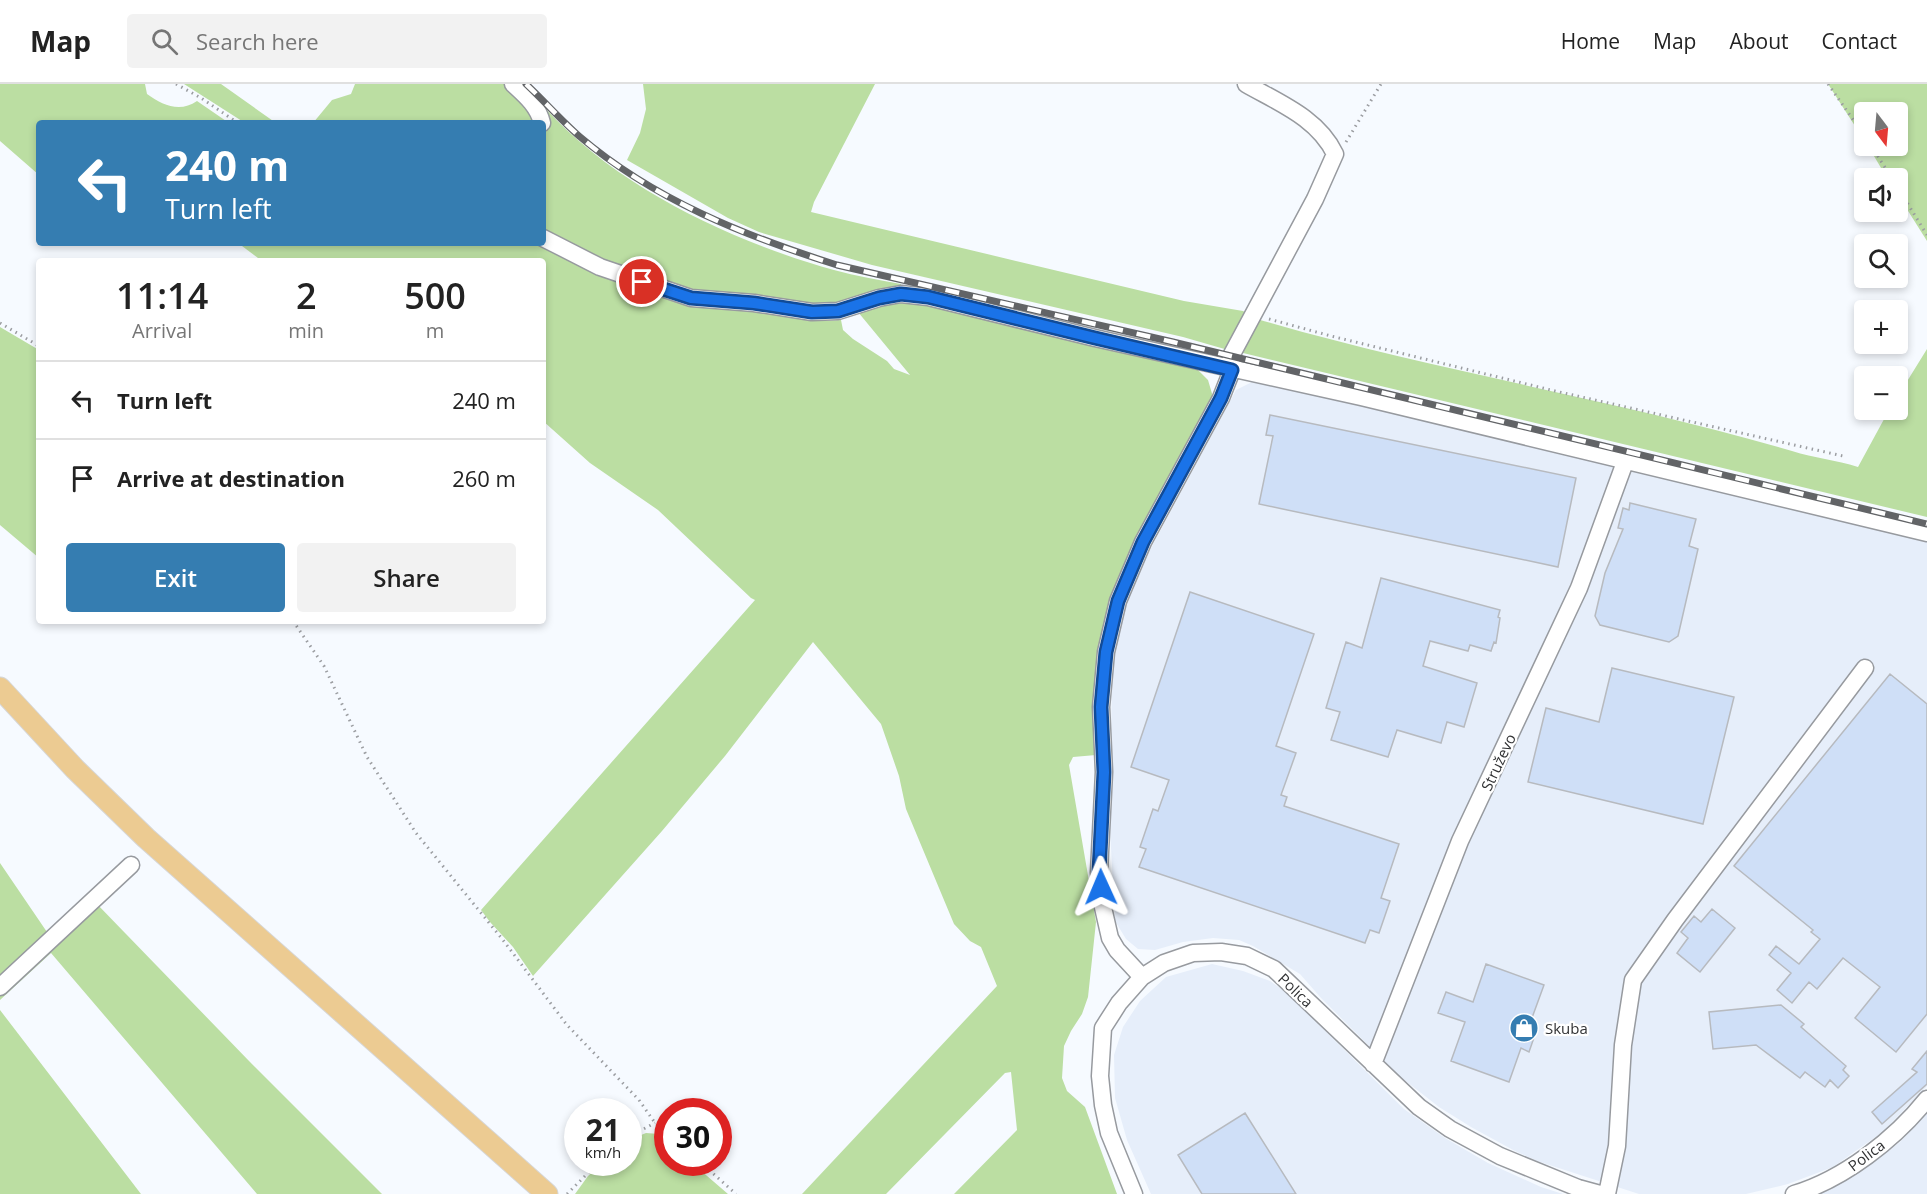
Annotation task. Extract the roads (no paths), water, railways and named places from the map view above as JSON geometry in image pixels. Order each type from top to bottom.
[{"type":"main road","points":[[0,688],[75,769],[147,838],[547,1194]]},
{"type":"street","points":[[513,84],[530,101],[541,120]]},
{"type":"street","points":[[1142,977],[1117,950],[1110,938],[1102,903],[1099,872],[1104,772],[1101,707],[1106,652],[1118,601],[1143,542],[1221,398],[1232,370],[1231,356],[1315,199],[1335,154],[1329,142],[1305,118],[1246,84]]},
{"type":"street","points":[[546,240],[600,267],[691,298],[754,303],[812,312],[838,311],[879,298],[901,294],[928,297],[1232,370],[1254,372],[1297,382],[1625,462],[1814,504],[1927,533]]},
{"type":"street","name":"Struževo","points":[[1373,1064],[1460,842],[1579,588],[1625,462]]},
{"type":"street","points":[[1607,1194],[1617,1146],[1623,1045],[1633,980],[1675,920],[1865,668]]},
{"type":"street","points":[[0,987],[131,865]]},
{"type":"street","name":"Polica","points":[[1134,1194],[1109,1133],[1100,1076],[1103,1029],[1119,1003],[1142,977],[1164,963],[1193,953],[1221,952],[1247,956],[1274,969],[1419,1107],[1450,1130],[1500,1156],[1578,1188],[1600,1194]]},
{"type":"street","name":"Polica","points":[[1794,1194],[1840,1173],[1881,1144],[1911,1119],[1927,1099]]},
{"type":"railway","points":[[526,84],[579,136],[638,179],[702,214],[768,242],[837,265],[1173,342],[1927,524]]},
{"type":"place","name":"Skuba","points":[[1524,1028]]}]
